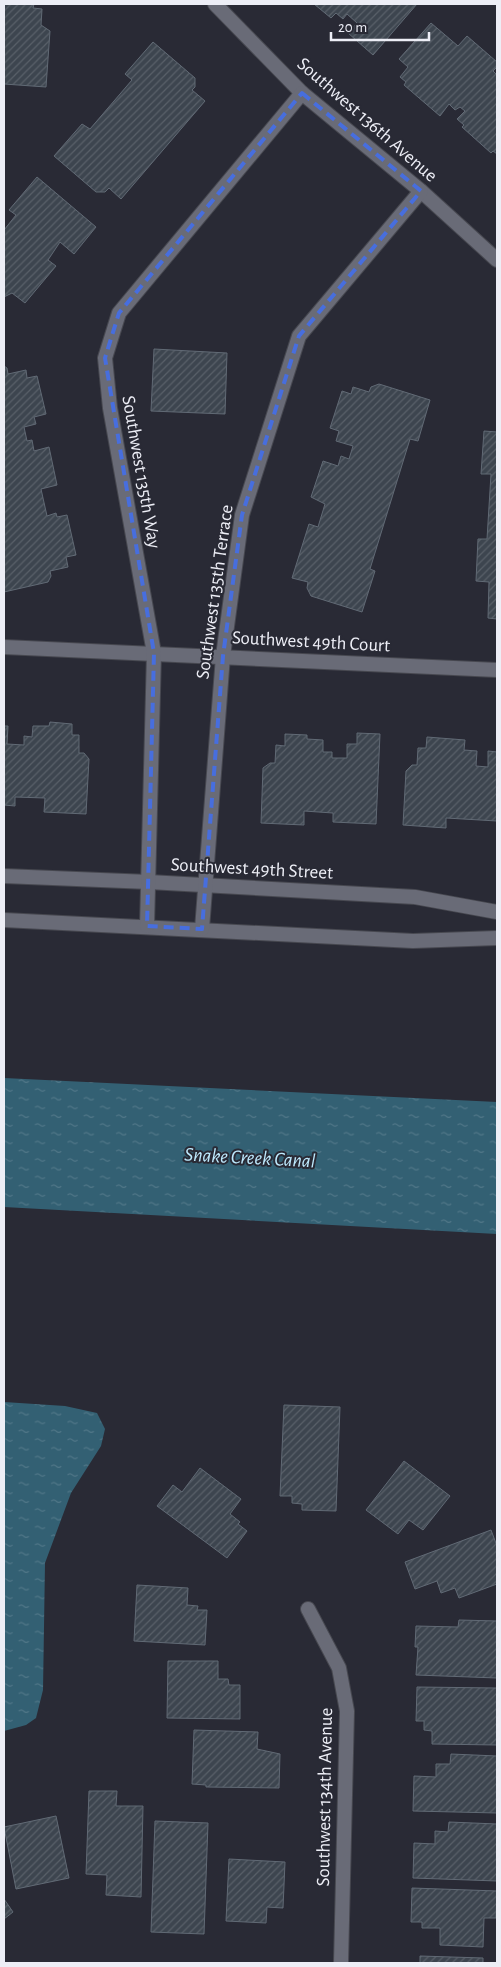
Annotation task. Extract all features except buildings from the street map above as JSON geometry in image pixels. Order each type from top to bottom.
[{"type":"street","name":"Southwest 136th Avenue","points":[[215,4],[302,93],[421,191],[497,260]]},
{"type":"street","name":"Southwest 135th Way","points":[[147,926],[154,653],[110,408],[104,358],[119,313],[302,93]]},
{"type":"street","name":"Southwest 135th Terrace","points":[[202,930],[204,884],[223,656],[242,515],[299,336],[421,191]]},
{"type":"street","name":"Southwest 49th Court","points":[[4,647],[497,670]]},
{"type":"street","name":"Southwest 49th Street","points":[[4,876],[204,884],[415,897],[497,912]]},
{"type":"street","points":[[4,920],[413,940],[497,938]]},
{"type":"street","name":"Southwest 134th Avenue","points":[[308,1609],[339,1668],[348,1711],[341,1963]]},
{"type":"highlighted area","points":[[302,93],[421,191],[299,336],[242,515],[223,656],[202,929],[147,926],[154,653],[105,358],[119,313]]},
{"type":"water","name":"Snake Creek Canal","points":[[4,1078],[497,1102],[497,1234],[4,1207]]},
{"type":"water","points":[[4,1402],[65,1406],[97,1413],[105,1429],[101,1446],[71,1493],[45,1563],[43,1690],[36,1718],[26,1725],[4,1731]]}]
